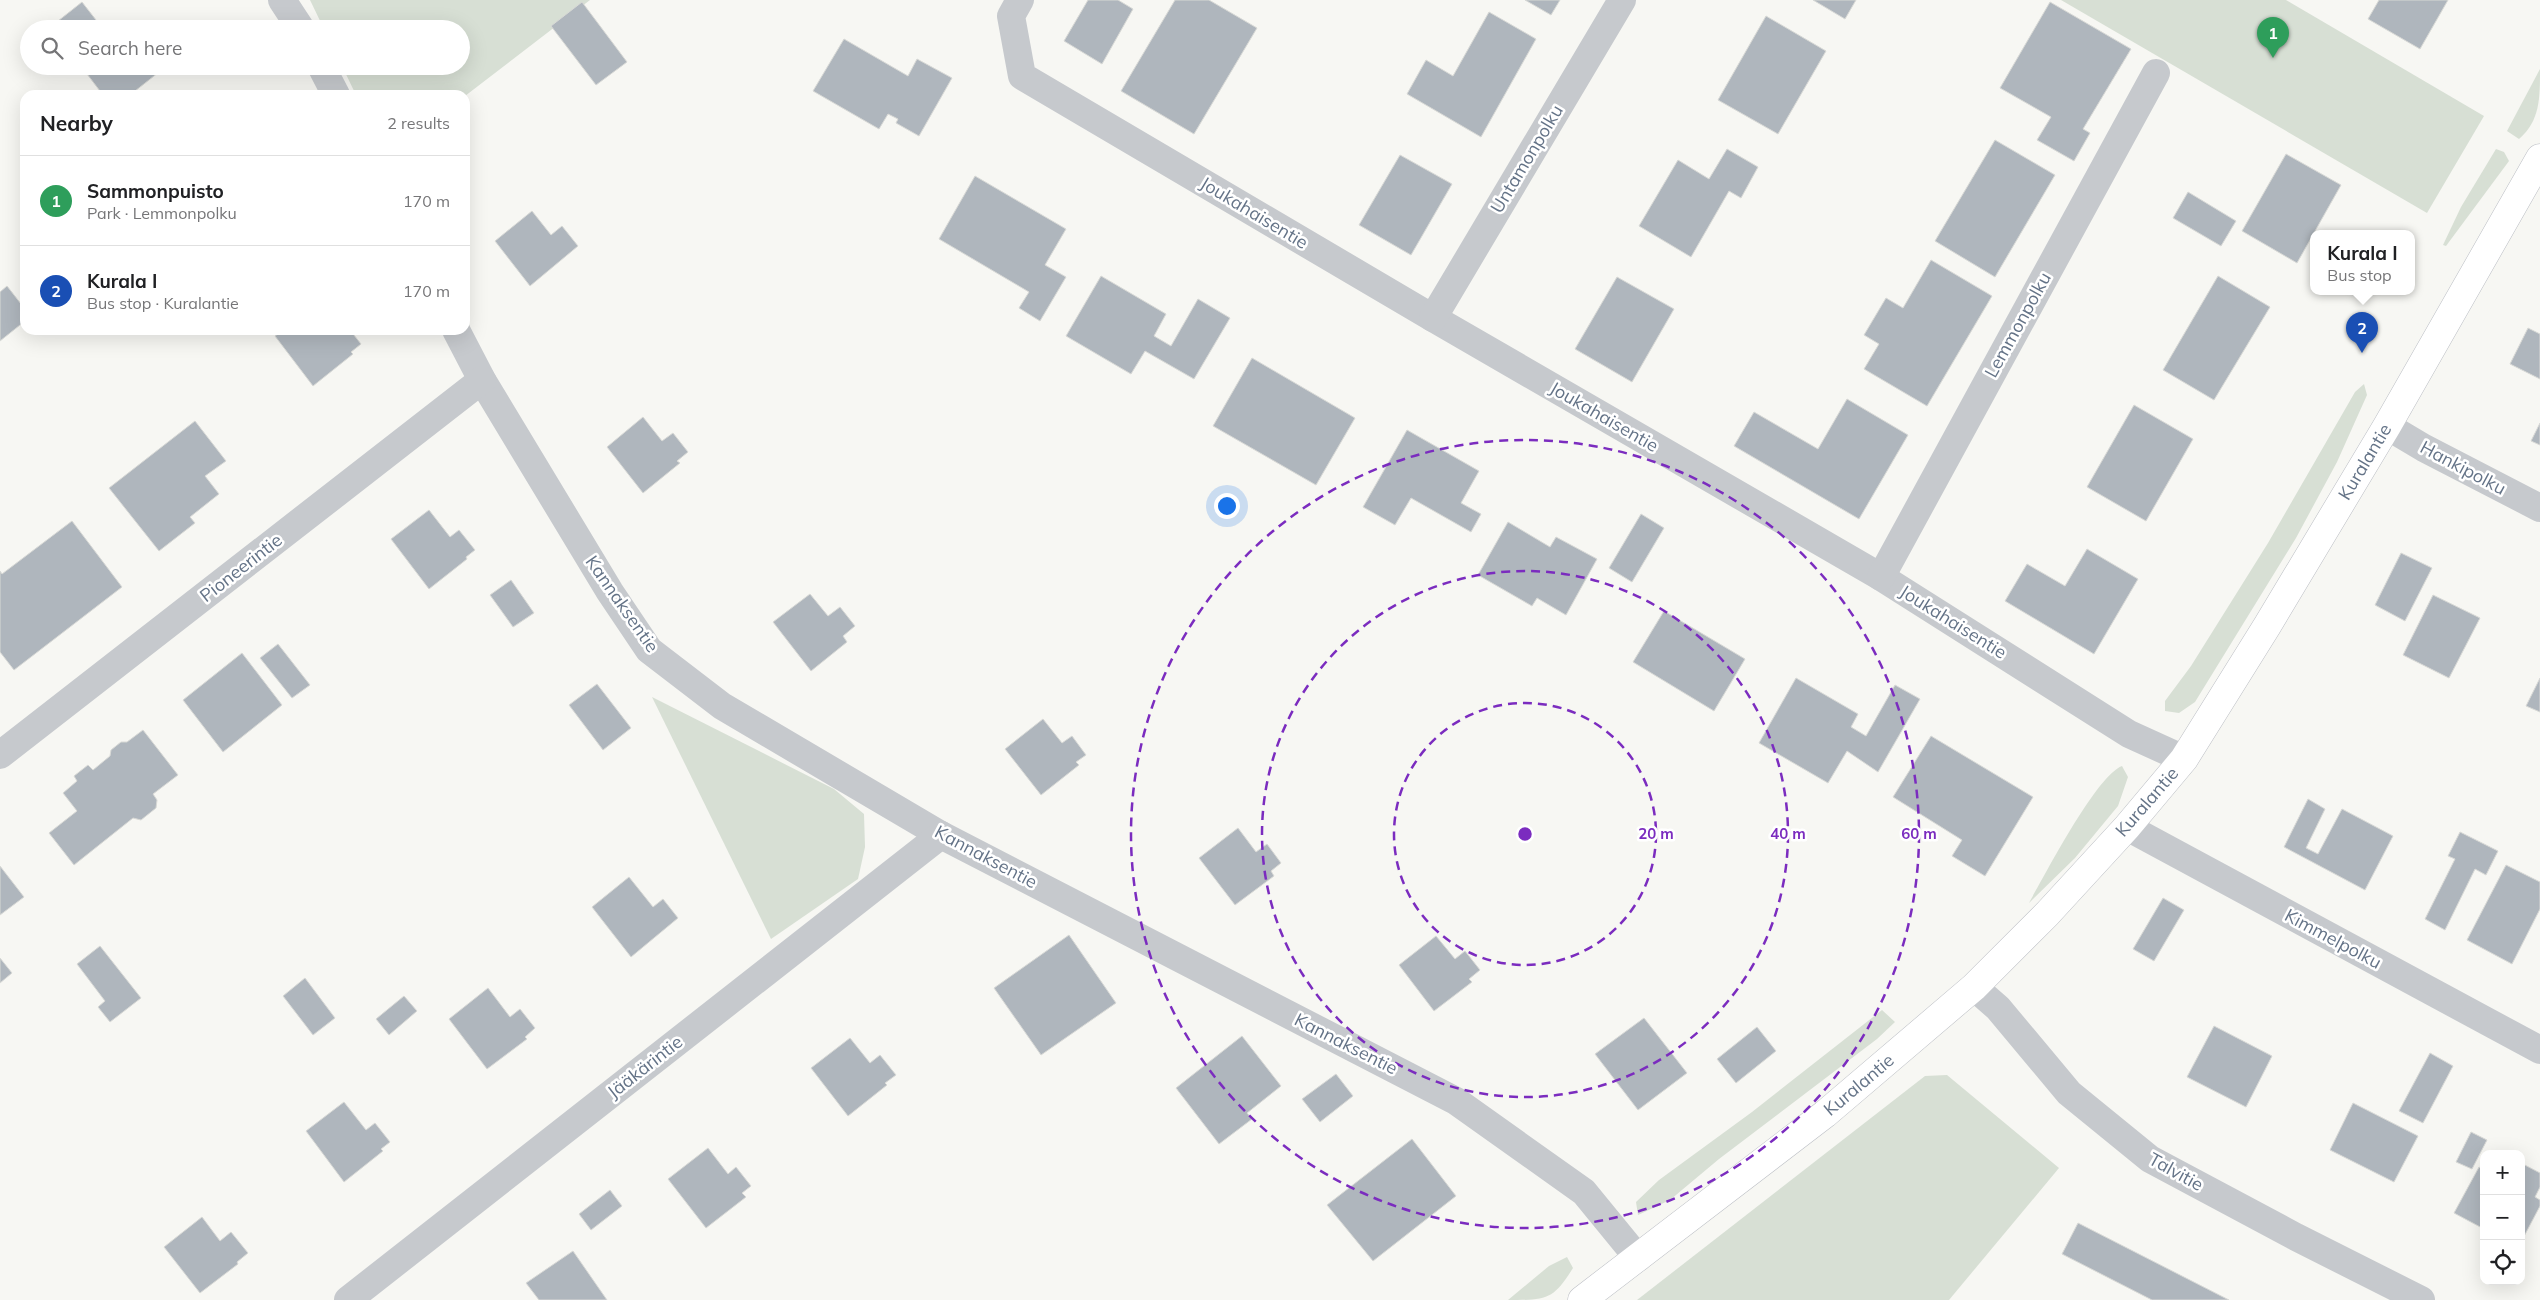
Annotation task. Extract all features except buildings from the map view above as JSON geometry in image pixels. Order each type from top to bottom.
[{"type":"street","points":[[282,0],[295,20]]},
{"type":"street","name":"Joukahaisentie","points":[[1020,0],[1011,16],[1022,76],[1432,318],[1881,577],[2129,734],[2184,759]]},
{"type":"street","name":"Untamonpolku","points":[[1432,318],[1622,0]]},
{"type":"street","name":"Lemmonpolku","points":[[1881,577],[2156,73]]},
{"type":"street","points":[[326,75],[333,90]]},
{"type":"street","name":"Kuralantie","points":[[1582,1300],[1825,1114],[1974,987],[2047,914],[2127,827],[2184,759],[2267,626],[2387,426],[2540,158]]},
{"type":"street","name":"Kannaksentie","points":[[459,335],[482,380],[610,592],[649,650],[722,706],[941,835],[1456,1101],[1584,1192],[1638,1258]]},
{"type":"street","name":"Pioneerintie","points":[[0,755],[482,380]]},
{"type":"street","name":"Hankipolku","points":[[2387,426],[2424,448],[2540,508]]},
{"type":"street","name":"Kimmelpolku","points":[[2127,827],[2540,1050]]},
{"type":"street","name":"Jääkärintie","points":[[348,1300],[941,835]]},
{"type":"street","name":"Talvitie","points":[[1974,987],[1998,1008],[2070,1093],[2150,1159],[2421,1300]]},
{"type":"shaded area","points":[[310,0],[590,0],[470,92],[470,90],[354,90],[346,75],[470,75],[470,20],[320,20]]},
{"type":"shaded area","points":[[2061,0],[2286,0],[2484,116],[2427,213]]},
{"type":"shaded area","points":[[2540,69],[2540,90],[2535,117],[2526,132],[2519,139],[2507,131]]},
{"type":"shaded area","points":[[2496,149],[2504,152],[2509,161],[2446,246],[2443,245],[2461,207]]},
{"type":"shaded area","points":[[2364,384],[2367,395],[2337,462],[2296,538],[2195,702],[2179,713],[2165,711],[2165,701],[2191,666],[2268,543],[2355,392]]},
{"type":"shaded area","points":[[652,697],[834,789],[864,814],[865,847],[858,879],[771,939]]},
{"type":"shaded area","points":[[2122,766],[2128,777],[2118,806],[2075,858],[2029,903],[2085,806],[2111,774]]},
{"type":"shaded area","points":[[1882,1010],[1895,1022],[1877,1039],[1719,1159],[1670,1200],[1638,1215],[1636,1202],[1659,1180],[1752,1112]]},
{"type":"shaded area","points":[[1947,1075],[2059,1168],[1949,1300],[1637,1300],[1925,1076]]},
{"type":"shaded area","points":[[1567,1257],[1573,1268],[1554,1292],[1548,1296],[1532,1300],[1508,1300],[1549,1266]]},
{"type":"place","name":"Sammonpuisto","points":[[2273,58]]},
{"type":"place","name":"Kurala I","points":[[2362,353]]}]
